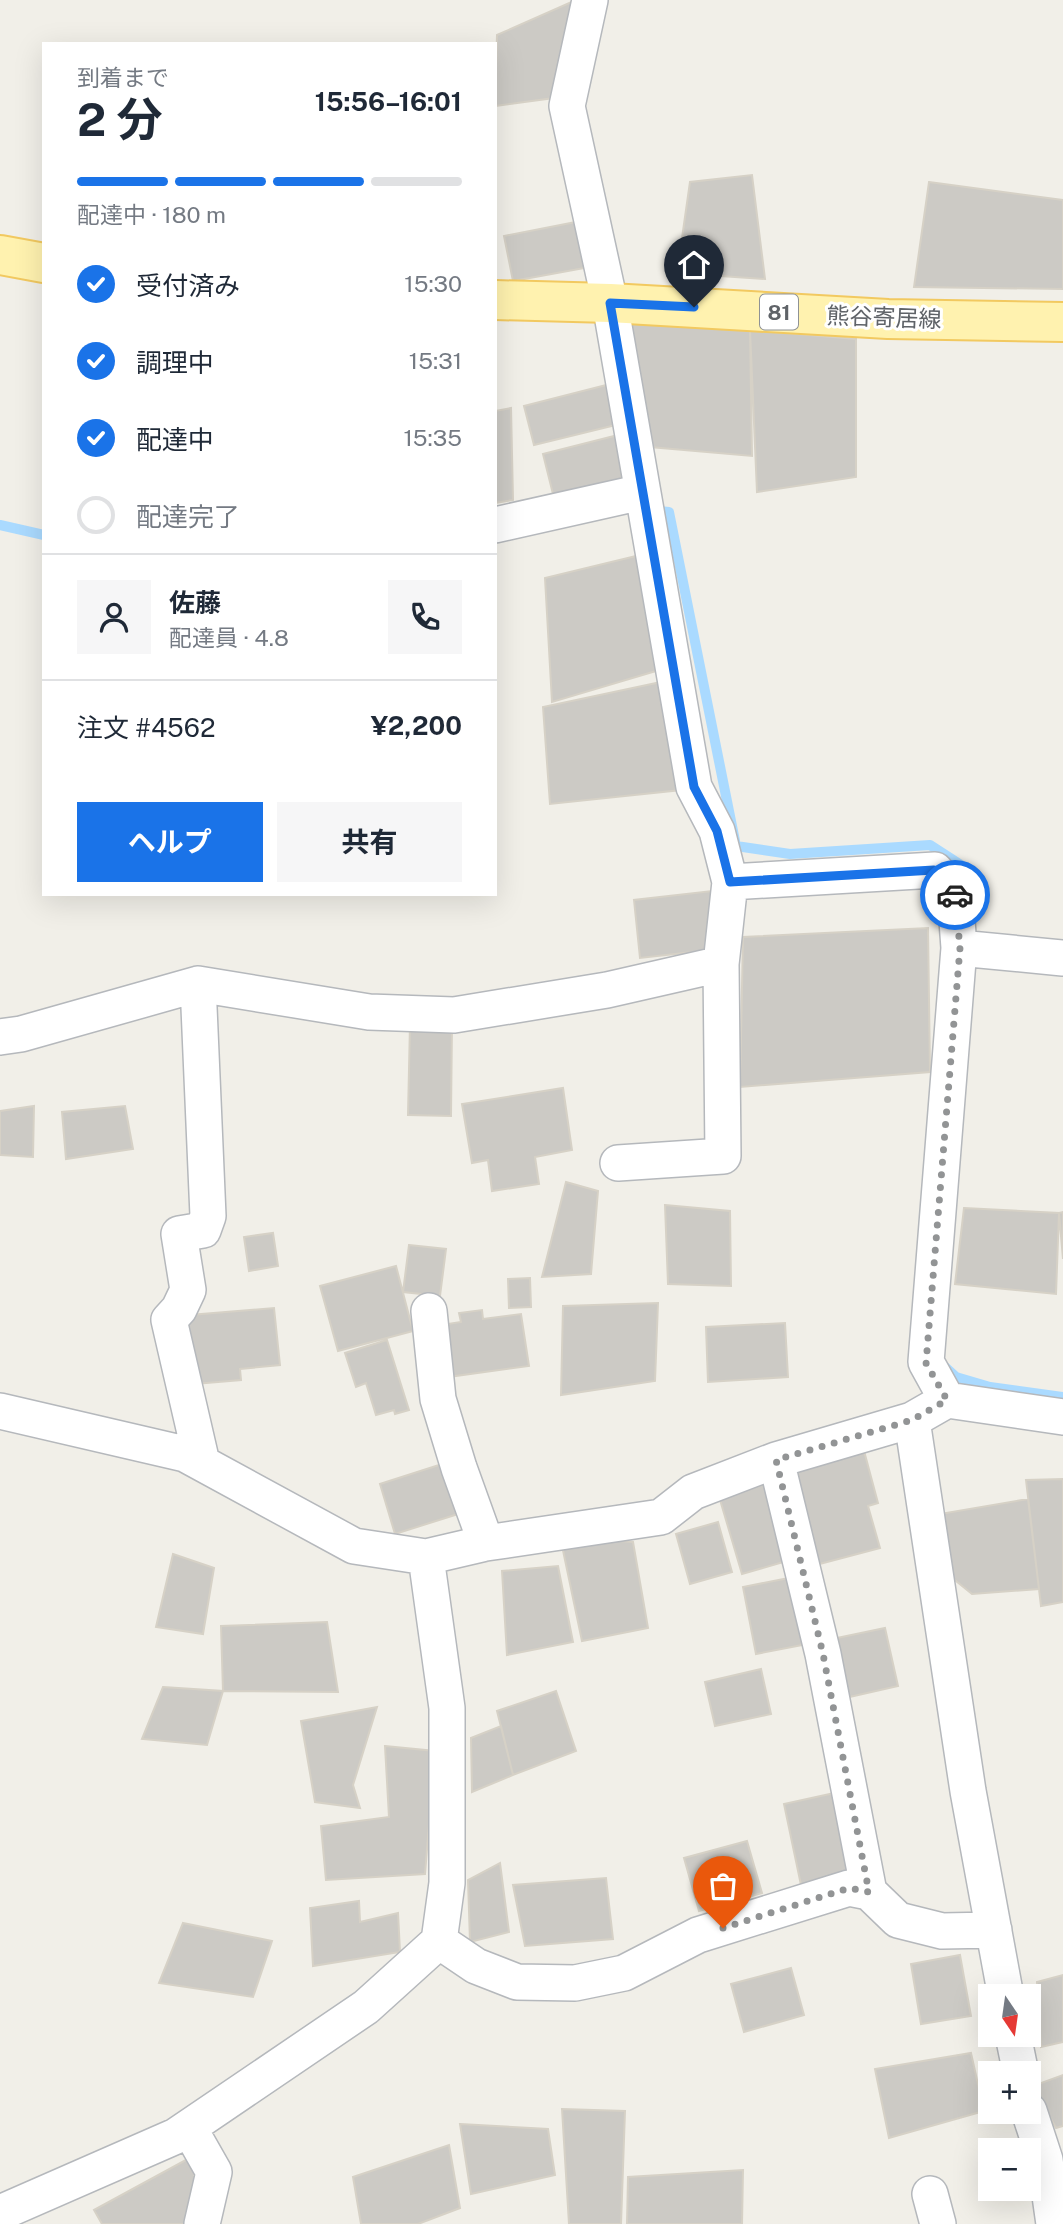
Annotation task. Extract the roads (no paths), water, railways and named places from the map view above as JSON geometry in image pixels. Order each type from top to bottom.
[{"type":"main road","points":[[0,255],[42,263]]},
{"type":"main road","name":"熊谷寄居線","points":[[497,300],[610,303],[888,319],[1063,322]]},
{"type":"street","points":[[590,0],[566,106],[610,303],[694,787],[717,831],[730,882],[721,964],[723,1156],[618,1163]]},
{"type":"street","points":[[497,525],[643,494]]},
{"type":"street","points":[[730,882],[934,870],[955,892],[960,948],[926,1363],[947,1400]]},
{"type":"street","points":[[960,948],[1063,958]]},
{"type":"street","points":[[0,1037],[21,1034],[198,984],[369,1012],[454,1015],[607,990],[721,964]]},
{"type":"street","points":[[198,984],[208,1216],[202,1230],[179,1234],[188,1290],[179,1309],[169,1320],[202,1463]]},
{"type":"street","points":[[429,1311],[438,1399],[486,1543]]},
{"type":"street","points":[[0,1411],[185,1454],[355,1546],[426,1557],[486,1543],[661,1517],[693,1492],[776,1460],[912,1420],[947,1400],[1063,1417]]},
{"type":"street","points":[[912,1420],[968,1791],[1004,1984]]},
{"type":"street","points":[[776,1460],[823,1654],[869,1892]]},
{"type":"street","points":[[0,2213],[189,2128],[366,2007],[439,1941],[447,1883],[447,1709],[426,1557]]},
{"type":"street","points":[[439,1941],[476,1966],[517,1982],[575,1983],[624,1973],[698,1936],[849,1888],[869,1892],[898,1920],[942,1931],[994,1930]]},
{"type":"street","points":[[1033,2124],[1045,2160],[1054,2224]]},
{"type":"street","points":[[189,2128],[214,2172],[202,2224]]},
{"type":"waterway","points":[[649,510],[669,512],[736,846],[790,854],[930,845],[964,867],[974,897],[972,915]]},
{"type":"waterway","points":[[0,525],[42,535]]},
{"type":"waterway","points":[[945,1367],[956,1377],[990,1387],[1063,1397]]}]
